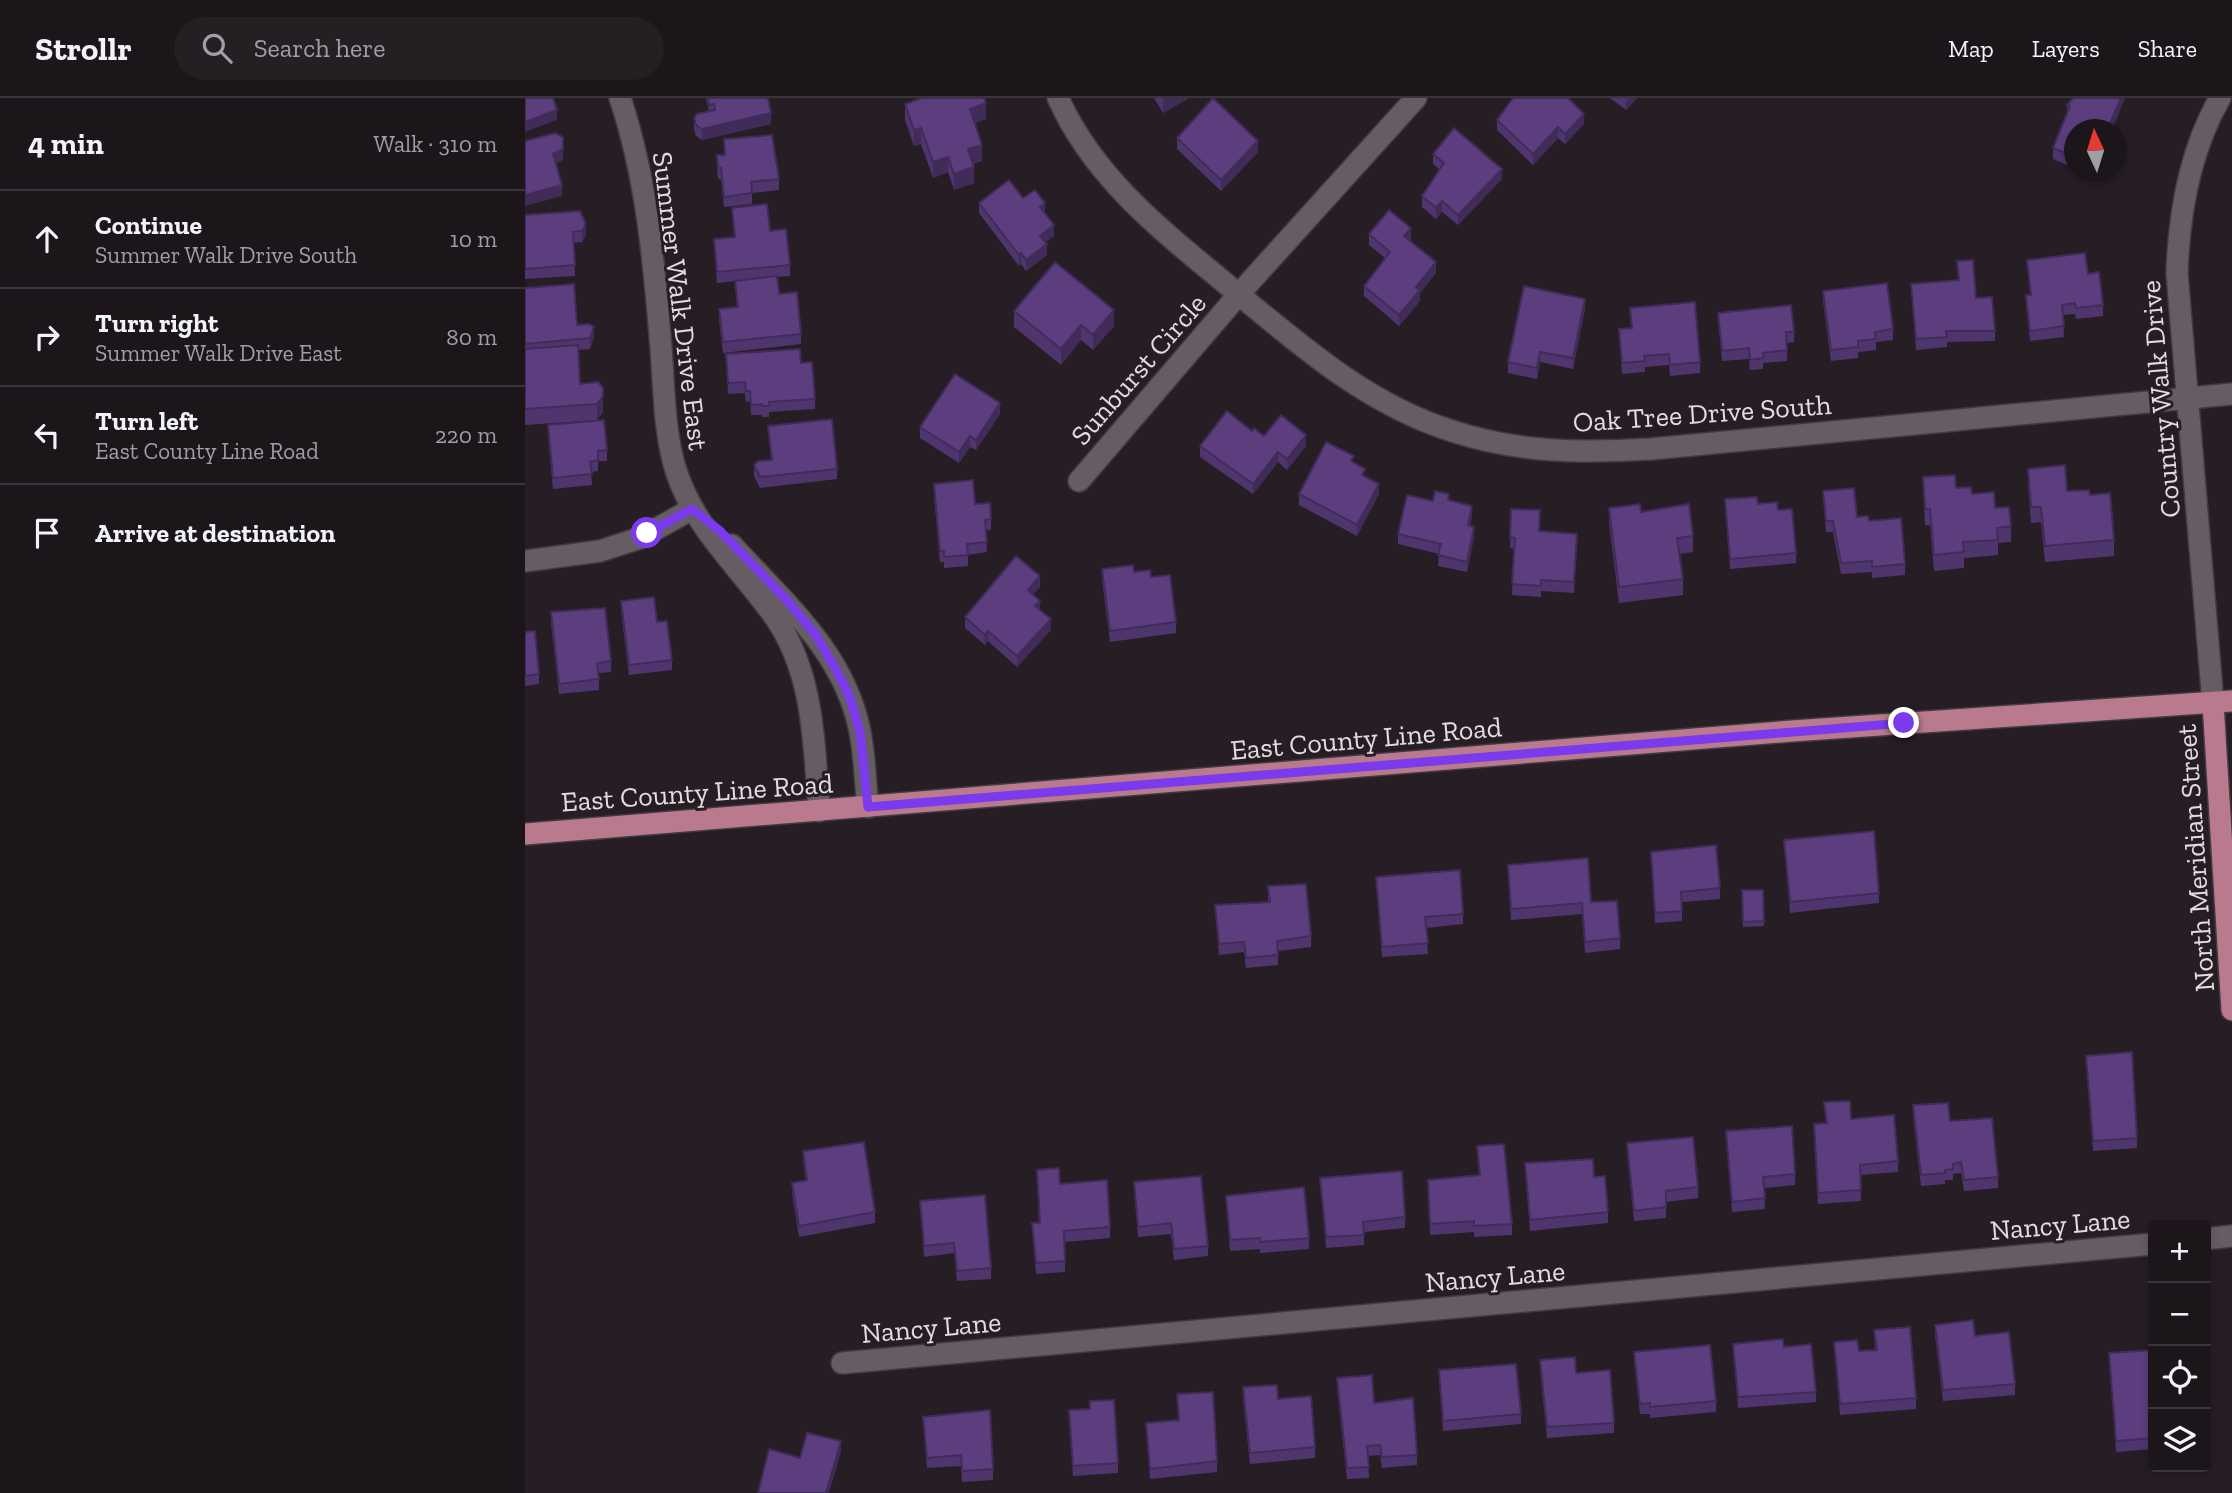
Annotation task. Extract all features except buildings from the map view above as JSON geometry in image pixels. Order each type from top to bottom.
[{"type":"main road","name":"East County Line Road","points":[[525,834],[1778,732],[2222,702]]},
{"type":"main road","name":"North Meridian Street","points":[[2222,702],[2232,1010]]},
{"type":"street","name":"Summer Walk Drive East","points":[[620,98],[647,211],[671,454],[692,509],[773,615],[793,650],[806,685],[812,721],[819,811]]},
{"type":"street","name":"Oak Tree Drive South","points":[[1058,98],[1088,151],[1124,196],[1239,294],[1321,361],[1383,402],[1450,431],[1520,448],[1578,453],[1651,449],[2232,394]]},
{"type":"street","name":"Sunburst Circle","points":[[1079,481],[1239,294],[1416,98]]},
{"type":"street","name":"Country Walk Drive","points":[[2220,98],[2205,128],[2191,172],[2178,242],[2177,286],[2187,398],[2222,702]]},
{"type":"street","points":[[525,561],[600,551],[640,538],[692,509],[719,530],[784,597],[815,634],[833,664],[849,695],[860,732],[868,807]]},
{"type":"street","points":[[2211,1238],[2232,1236]]},
{"type":"street","name":"Nancy Lane","points":[[842,1363],[2148,1244]]},
{"type":"route","points":[[647,533],[692,509],[719,530],[784,597],[815,634],[849,695],[860,732],[868,807],[1904,723]]}]
